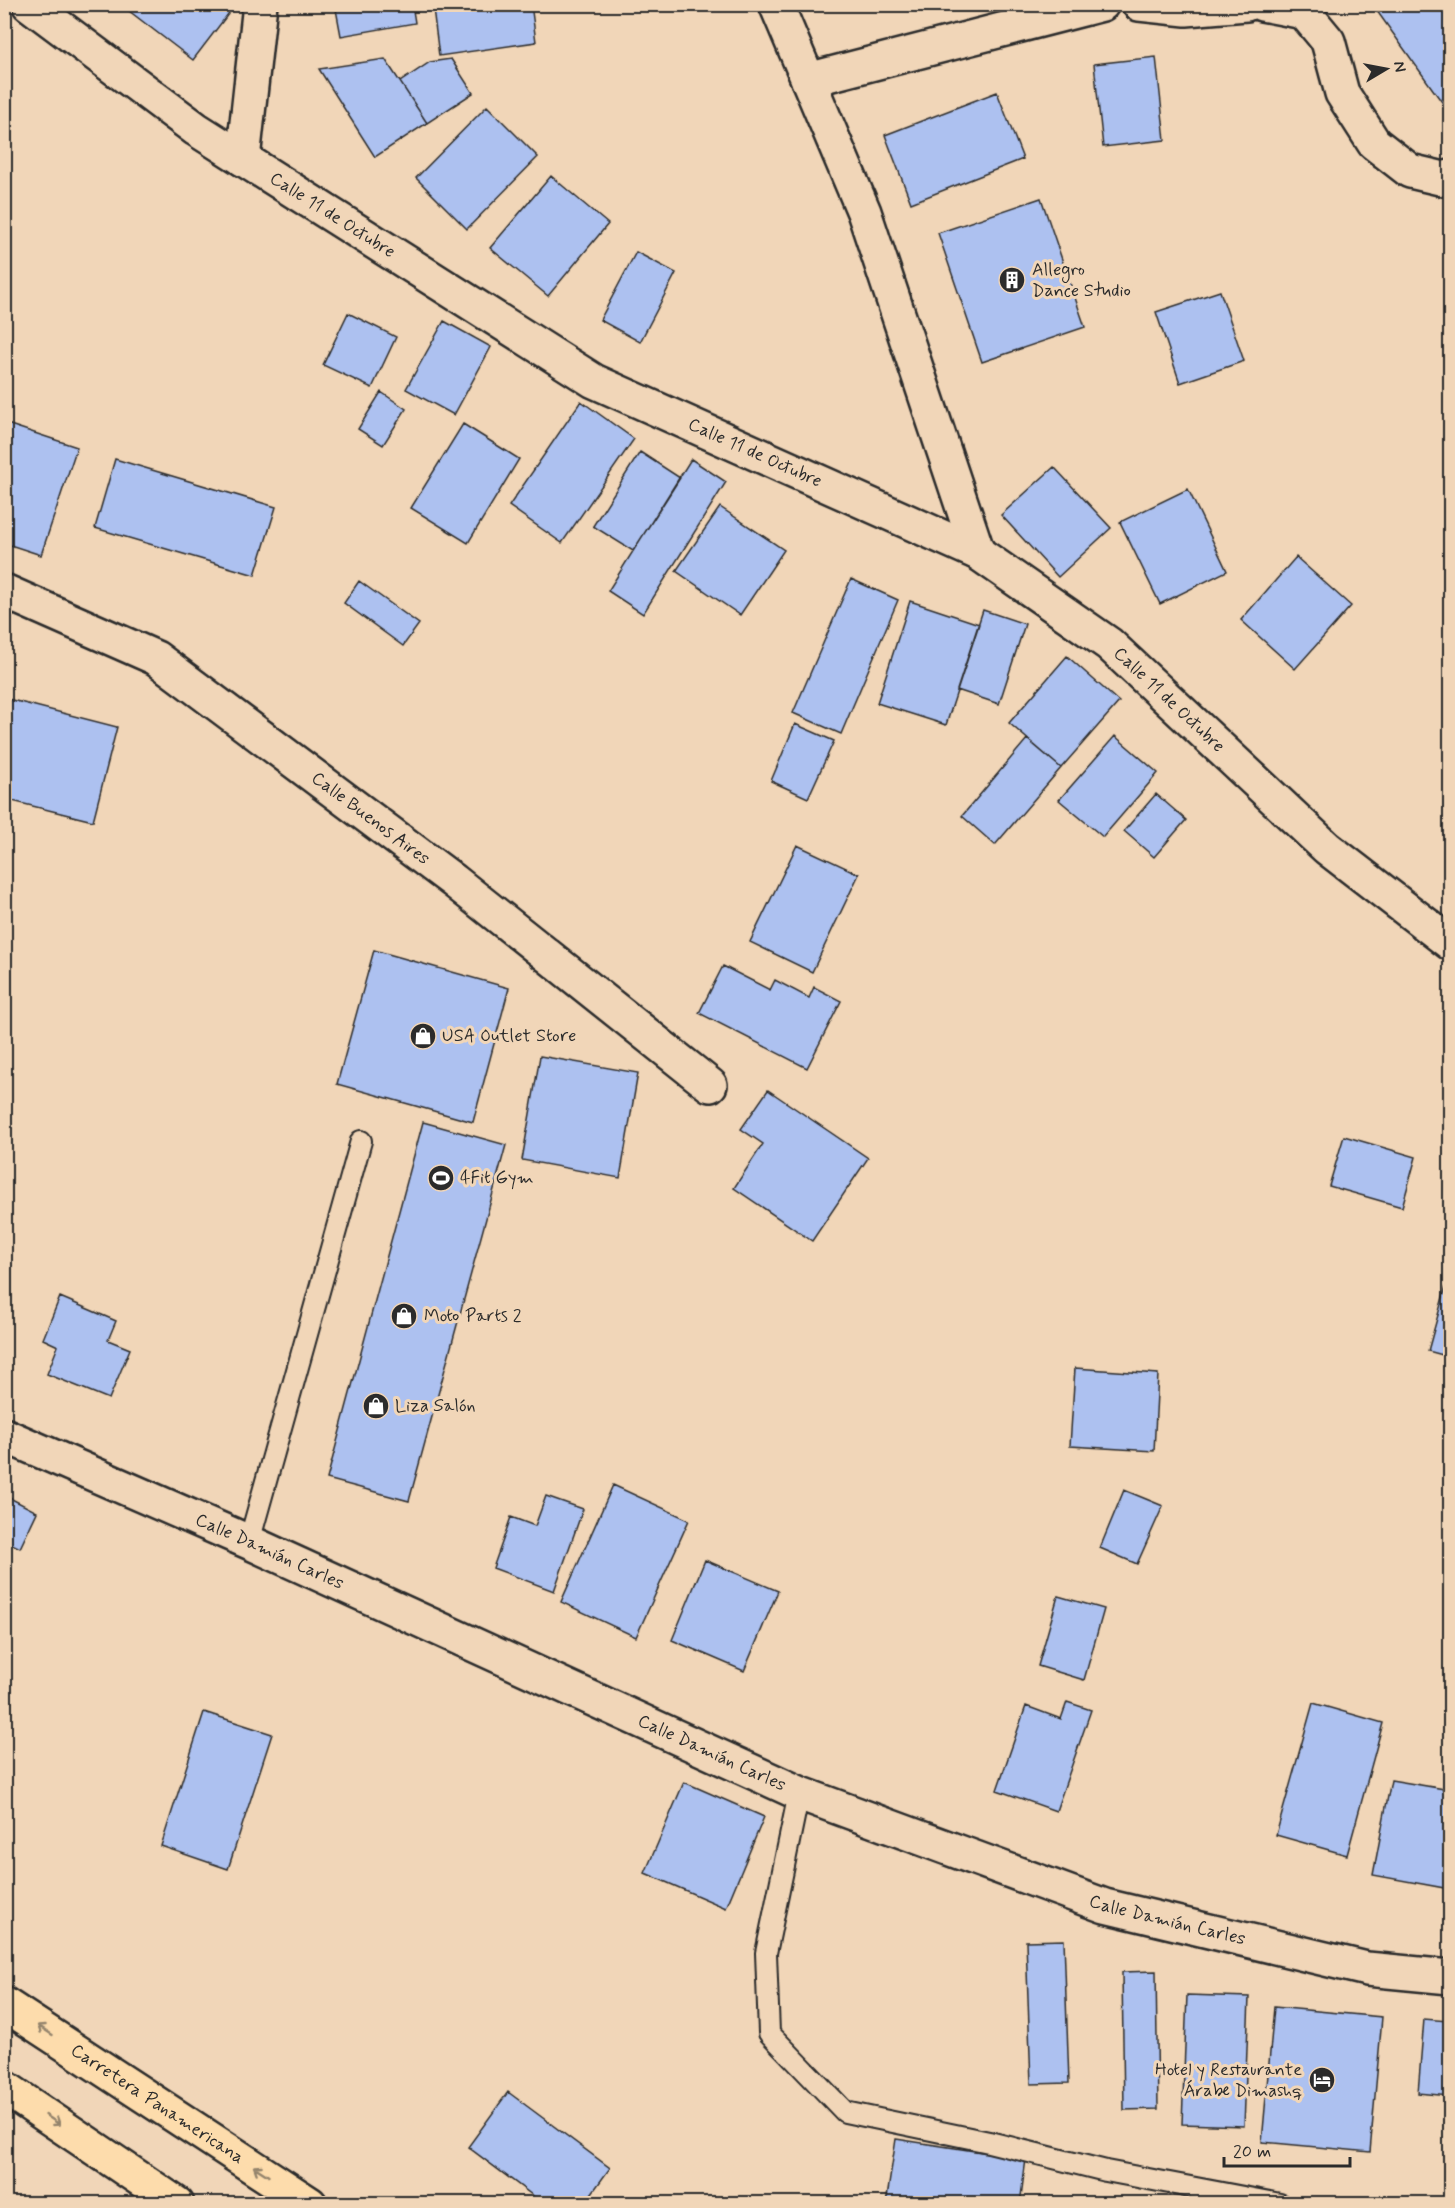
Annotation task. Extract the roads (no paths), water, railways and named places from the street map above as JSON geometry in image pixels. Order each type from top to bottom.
[{"type":"highway","name":"Carretera Panamericana","points":[[4,2004],[310,2204]]},
{"type":"highway","points":[[4,2087],[177,2204]]},
{"type":"street","name":"Calle 11 de Octubre","points":[[29,4],[196,129],[594,381],[978,553],[1109,644],[1327,848],[1450,943]]},
{"type":"street","points":[[243,159],[260,4]]},
{"type":"street","points":[[776,4],[864,212],[978,553]]},
{"type":"street","points":[[808,80],[1102,4]]},
{"type":"street","points":[[1138,4],[1186,9],[1246,4]]},
{"type":"street","points":[[1262,4],[1304,12],[1328,41],[1342,93],[1374,142],[1410,171],[1444,180],[1450,177]]},
{"type":"street","name":"Calle Buenos Aires","points":[[4,591],[156,658],[454,881],[710,1085]]},
{"type":"street","name":"Calle Damián Carles","points":[[4,1435],[249,1542],[799,1793],[1105,1906],[1367,1969],[1450,1977]]},
{"type":"lane","points":[[249,1542],[361,1141]]},
{"type":"lane","points":[[799,1793],[766,1953],[769,2033],[845,2112],[989,2142],[1106,2171],[1280,2204]]},
{"type":"place","name":"Allegro Dance Studio","points":[[1012,280]]},
{"type":"place","name":"USA Outlet Store","points":[[423,1036]]},
{"type":"place","name":"4Fit Gym","points":[[441,1178]]},
{"type":"place","name":"Moto Parts 2","points":[[404,1316]]},
{"type":"place","name":"Liza Salón","points":[[376,1406]]},
{"type":"place","name":"Hotel y Restaurante Árabe Dimashq","points":[[1322,2080]]}]
